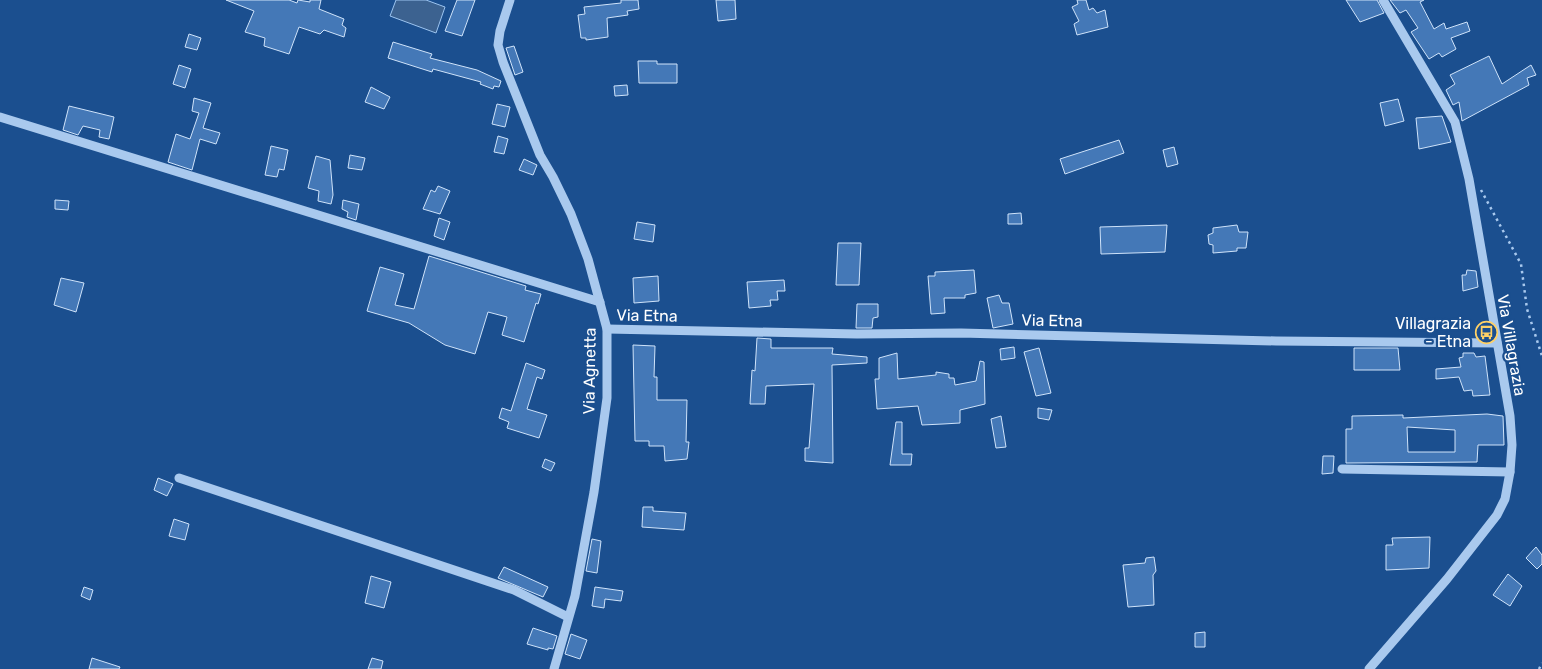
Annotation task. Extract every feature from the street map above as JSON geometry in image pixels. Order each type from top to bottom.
[{"type":"street","name":"Via Agnetta","points":[[510,0],[500,31],[498,45],[503,62],[540,155],[553,176],[571,214],[588,259],[607,329],[607,398],[594,492],[575,596],[554,669]]},
{"type":"street","name":"Via Villagrazia","points":[[1369,669],[1447,579],[1497,515],[1505,499],[1512,445],[1510,416],[1469,179],[1455,122],[1384,0]]},
{"type":"street","points":[[0,117],[600,302]]},
{"type":"street","name":"Via Etna","points":[[607,329],[857,334],[971,333],[1276,341],[1497,343]]},
{"type":"street","points":[[1342,469],[1510,472]]},
{"type":"street","points":[[179,478],[514,590],[568,617]]},
{"type":"path","points":[[1469,179],[1484,192],[1521,264],[1527,309],[1542,356]]},
{"type":"path","points":[[1539,669],[1542,663]]},
{"type":"water","points":[[396,0],[426,0],[445,7],[436,33],[390,16]]},
{"type":"building","points":[[226,0],[289,0],[297,3],[298,0],[310,2],[310,0],[321,0],[319,9],[344,19],[342,25],[346,28],[344,37],[324,30],[320,34],[299,27],[289,54],[264,46],[265,38],[245,32],[254,11]]},
{"type":"building","points":[[457,0],[475,0],[462,36],[445,31]]},
{"type":"building","points":[[621,0],[638,0],[639,9],[627,11],[628,15],[607,18],[608,37],[586,40],[586,38],[581,38],[578,15],[585,14],[584,7],[621,3]]},
{"type":"building","points":[[716,0],[735,0],[736,19],[718,21]]},
{"type":"building","points":[[1077,0],[1086,0],[1089,10],[1093,8],[1097,13],[1105,10],[1108,27],[1077,35],[1074,24],[1079,21],[1072,7],[1078,4]]},
{"type":"building","points":[[1346,0],[1377,0],[1384,13],[1360,22]]},
{"type":"building","points":[[1390,0],[1424,0],[1420,2],[1434,29],[1444,23],[1446,29],[1467,22],[1470,31],[1451,38],[1456,49],[1442,57],[1439,53],[1429,59],[1411,32],[1418,28],[1406,10],[1400,13]]},
{"type":"building","points":[[189,34],[201,38],[197,50],[185,47]]},
{"type":"building","points":[[393,42],[432,54],[430,58],[477,70],[501,81],[499,87],[494,86],[493,89],[480,84],[481,82],[433,69],[432,72],[388,58]]},
{"type":"building","points":[[514,46],[523,72],[515,75],[506,48]]},
{"type":"building","points":[[1489,56],[1502,84],[1531,65],[1536,75],[1527,78],[1529,85],[1462,121],[1459,102],[1453,105],[1446,90],[1455,84],[1450,75]]},
{"type":"building","points":[[638,61],[657,61],[657,64],[677,64],[677,83],[639,83]]},
{"type":"building","points":[[179,65],[191,69],[185,88],[173,84]]},
{"type":"building","points":[[627,85],[628,95],[615,96],[614,86]]},
{"type":"building","points":[[371,87],[390,97],[384,109],[365,102]]},
{"type":"building","points":[[194,98],[211,103],[203,128],[220,133],[216,144],[200,139],[192,170],[168,162],[176,134],[190,139],[199,113],[192,111]]},
{"type":"building","points":[[1398,99],[1404,121],[1385,126],[1380,103]]},
{"type":"building","points":[[497,104],[510,107],[505,127],[492,124]]},
{"type":"building","points":[[69,106],[114,117],[109,139],[99,137],[100,130],[83,126],[78,135],[63,130]]},
{"type":"building","points":[[1442,116],[1451,142],[1419,149],[1416,118]]},
{"type":"building","points":[[498,136],[508,139],[504,154],[494,152]]},
{"type":"building","points":[[1119,140],[1124,153],[1065,174],[1060,159]]},
{"type":"building","points":[[271,146],[288,150],[284,170],[279,169],[277,177],[265,175]]},
{"type":"building","points":[[1174,147],[1178,164],[1167,167],[1163,150]]},
{"type":"building","points":[[350,155],[365,158],[362,170],[348,168]]},
{"type":"building","points":[[316,156],[330,160],[333,195],[331,204],[318,201],[319,191],[308,188]]},
{"type":"building","points":[[524,159],[537,165],[533,175],[519,170]]},
{"type":"building","points":[[438,186],[450,191],[440,214],[423,209],[431,190],[435,192]]},
{"type":"building","points":[[55,200],[69,201],[68,210],[55,209]]},
{"type":"building","points":[[343,200],[359,204],[356,220],[347,217],[348,212],[342,209]]},
{"type":"building","points":[[1021,213],[1022,224],[1008,224],[1008,214]]},
{"type":"building","points":[[439,218],[450,222],[444,240],[434,236]]},
{"type":"building","points":[[637,222],[655,225],[653,242],[634,239]]},
{"type":"building","points":[[1167,225],[1165,252],[1101,254],[1100,227]]},
{"type":"building","points":[[1237,225],[1239,232],[1248,232],[1246,248],[1237,248],[1237,251],[1213,253],[1213,245],[1209,244],[1208,235],[1213,233],[1213,228]]},
{"type":"building","points":[[838,243],[861,243],[859,285],[836,285]]},
{"type":"building","points":[[429,256],[526,286],[525,290],[541,294],[538,304],[536,303],[524,342],[502,335],[507,317],[488,312],[475,354],[445,345],[409,323],[367,311],[380,267],[404,274],[395,305],[414,309]]},
{"type":"building","points":[[974,270],[976,293],[965,295],[965,298],[944,298],[945,313],[931,314],[928,276],[935,276],[935,272]]},
{"type":"building","points":[[1467,270],[1476,271],[1478,287],[1463,291],[1462,275],[1466,275]]},
{"type":"building","points":[[658,276],[659,301],[634,303],[633,278]]},
{"type":"building","points":[[61,278],[84,283],[76,312],[54,305]]},
{"type":"building","points":[[784,280],[785,291],[777,291],[778,300],[770,300],[771,306],[749,308],[747,282]]},
{"type":"building","points":[[999,295],[1002,303],[1009,303],[1013,324],[993,328],[987,298]]},
{"type":"building","points":[[857,304],[878,304],[878,317],[873,318],[872,328],[856,328]]},
{"type":"building","points":[[757,338],[771,339],[771,348],[833,348],[832,354],[867,357],[867,363],[832,365],[833,463],[805,461],[805,448],[809,448],[814,384],[766,386],[765,404],[750,404],[752,370],[755,371]]},
{"type":"building","points":[[633,345],[655,346],[654,377],[657,377],[657,400],[687,400],[686,442],[689,442],[687,459],[665,461],[664,446],[649,446],[649,441],[635,441]]},
{"type":"building","points":[[1014,347],[1015,358],[1001,360],[1000,349]]},
{"type":"building","points":[[1039,348],[1051,393],[1036,396],[1024,352]]},
{"type":"building","points":[[1354,348],[1398,348],[1400,370],[1354,370]]},
{"type":"building","points":[[897,353],[898,379],[936,375],[936,372],[949,374],[949,378],[954,378],[955,385],[976,381],[980,361],[984,362],[985,404],[960,410],[960,423],[922,425],[918,406],[877,409],[875,379],[879,379],[879,358]]},
{"type":"building","points":[[1463,353],[1474,353],[1476,357],[1485,356],[1490,395],[1473,396],[1472,390],[1464,391],[1459,377],[1436,379],[1436,369],[1461,367],[1459,358],[1463,357]]},
{"type":"building","points":[[526,363],[545,370],[542,379],[537,377],[527,409],[547,415],[539,438],[507,428],[509,422],[499,418],[502,408],[511,411]]},
{"type":"building","points":[[1038,408],[1052,410],[1049,420],[1038,418]]},
{"type":"building","points":[[1487,414],[1503,416],[1504,445],[1478,445],[1477,462],[1346,463],[1346,429],[1352,429],[1352,416],[1403,415],[1403,418]],"holes":[[[1407,427],[1455,430],[1455,452],[1408,452]]]},
{"type":"building","points":[[1001,416],[1006,447],[996,448],[991,419]]},
{"type":"building","points":[[896,422],[902,422],[902,454],[912,454],[911,465],[890,465]]},
{"type":"building","points":[[1323,456],[1334,456],[1333,473],[1322,474]]},
{"type":"building","points":[[545,459],[555,463],[551,471],[542,467]]},
{"type":"building","points":[[158,478],[173,484],[167,496],[154,490]]},
{"type":"building","points":[[643,507],[653,507],[653,511],[686,513],[684,530],[642,527]]},
{"type":"building","points":[[174,519],[189,524],[185,540],[169,536]]},
{"type":"building","points":[[1430,537],[1429,568],[1386,570],[1386,545],[1393,545],[1392,538]]},
{"type":"building","points":[[592,539],[601,541],[597,573],[586,571]]},
{"type":"building","points":[[1536,547],[1542,555],[1542,564],[1537,569],[1526,558]]},
{"type":"building","points":[[1154,557],[1156,571],[1153,575],[1154,605],[1128,607],[1123,565],[1145,563],[1146,558]]},
{"type":"building","points":[[504,567],[548,587],[543,597],[498,578]]},
{"type":"building","points":[[1508,574],[1522,586],[1510,606],[1493,595]]},
{"type":"building","points":[[371,576],[391,582],[384,608],[365,603]]},
{"type":"building","points":[[84,587],[93,590],[90,600],[81,596]]},
{"type":"building","points":[[595,587],[623,591],[621,601],[605,599],[604,608],[592,606]]},
{"type":"building","points":[[533,628],[557,636],[553,649],[548,648],[548,650],[527,644]]},
{"type":"building","points":[[1205,632],[1205,647],[1195,647],[1195,633]]},
{"type":"building","points":[[571,634],[587,640],[580,659],[565,654]]},
{"type":"building","points":[[92,658],[120,667],[119,669],[89,669]]},
{"type":"building","points":[[372,658],[383,661],[381,669],[368,669]]},
{"type":"place","name":"Villagrazia - Etna","points":[[1487,332]]}]
